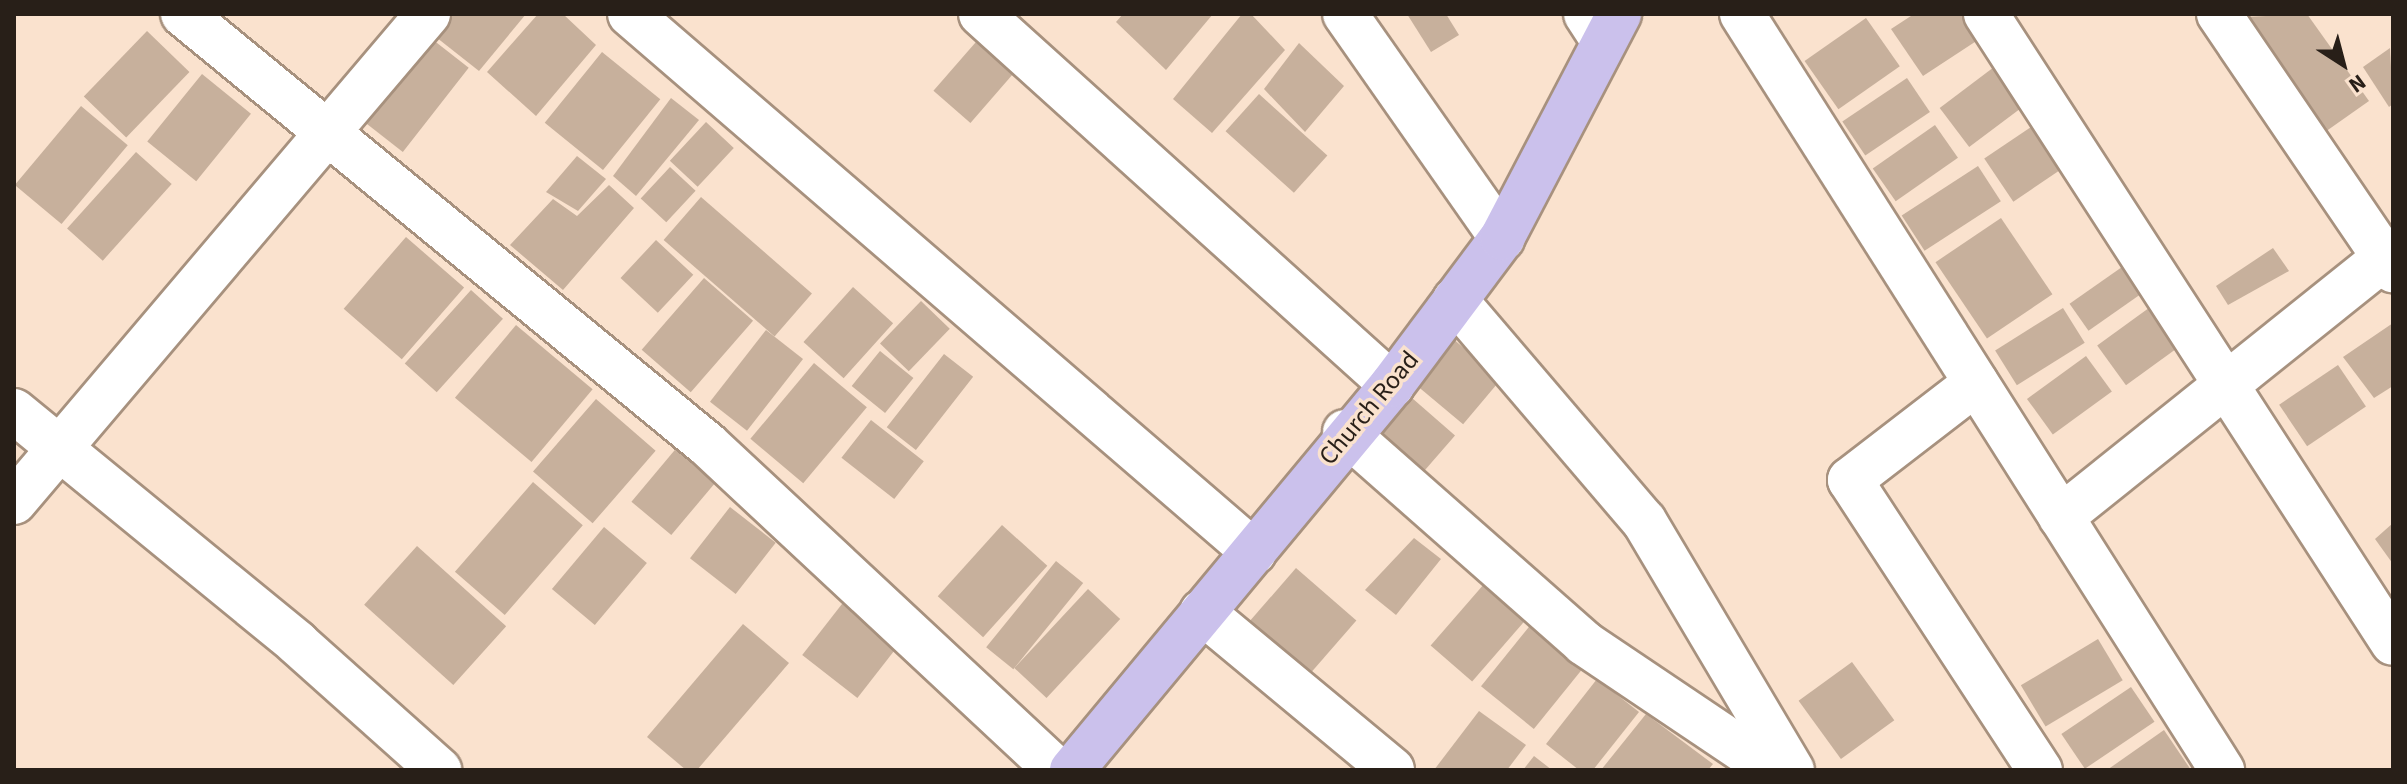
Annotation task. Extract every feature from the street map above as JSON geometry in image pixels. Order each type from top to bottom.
[{"type":"main road","name":"Church Road","points":[[1072,770],[1254,552],[1345,432],[1392,385],[1502,238],[1602,22]]},
{"type":"street","points":[[183,14],[708,445],[1056,770]]},
{"type":"street","points":[[14,502],[332,135],[428,14]]},
{"type":"street","points":[[630,14],[1254,552]]},
{"type":"street","points":[[981,14],[1392,385]]},
{"type":"street","points":[[1345,14],[1502,238]]},
{"type":"street","points":[[1742,14],[2222,770]]},
{"type":"street","points":[[1986,14],[2393,643]]},
{"type":"street","points":[[2061,517],[2225,385],[2390,259],[2219,14]]},
{"type":"street","points":[[1455,300],[1644,521],[1792,770]]},
{"type":"street","points":[[1976,383],[1850,480],[2040,770]]},
{"type":"street","points":[[14,411],[62,447],[439,770]]},
{"type":"street","points":[[1345,432],[1584,643],[1773,770]]},
{"type":"street","points":[[1202,612],[1392,770]]},
{"type":"building","points":[[440,14],[526,14],[479,71],[427,30]]},
{"type":"building","points":[[538,14],[563,14],[596,45],[536,116],[487,72]]},
{"type":"building","points":[[1123,14],[1213,14],[1166,70],[1116,22]]},
{"type":"building","points":[[1242,14],[1251,14],[1285,50],[1212,133],[1173,99]]},
{"type":"building","points":[[1407,14],[1446,14],[1459,35],[1431,52]]},
{"type":"building","points":[[1914,14],[1969,14],[1984,36],[1923,76],[1891,29]]},
{"type":"building","points":[[2307,14],[2369,101],[2325,132],[2244,17]]},
{"type":"building","points":[[1866,18],[1900,66],[1838,109],[1805,61]]},
{"type":"building","points":[[147,31],[189,72],[126,137],[84,96]]},
{"type":"building","points":[[423,32],[469,68],[403,152],[357,116]]},
{"type":"building","points":[[982,35],[1019,67],[970,123],[933,91]]},
{"type":"building","points":[[1299,43],[1344,86],[1305,132],[1264,89]]},
{"type":"building","points":[[2390,48],[2393,104],[2389,107],[2363,67]]},
{"type":"building","points":[[602,52],[660,99],[603,170],[545,123]]},
{"type":"building","points":[[1998,64],[2027,103],[1969,147],[1940,108]]},
{"type":"building","points":[[202,74],[251,114],[196,181],[147,142]]},
{"type":"building","points":[[1907,78],[1930,112],[1865,156],[1842,122]]},
{"type":"building","points":[[1259,94],[1327,156],[1294,193],[1226,131]]},
{"type":"building","points":[[671,98],[699,120],[636,196],[613,176]]},
{"type":"building","points":[[81,106],[128,145],[62,224],[15,185]]},
{"type":"building","points":[[706,122],[734,148],[698,187],[670,161]]},
{"type":"building","points":[[1935,125],[1958,158],[1896,201],[1873,169]]},
{"type":"building","points":[[2034,125],[2063,168],[2013,202],[1984,159]]},
{"type":"building","points":[[136,152],[172,184],[103,261],[67,229]]},
{"type":"building","points":[[577,156],[606,179],[578,211],[546,192]]},
{"type":"building","points":[[1978,166],[2001,201],[1925,251],[1902,216]]},
{"type":"building","points":[[670,167],[696,191],[666,222],[641,198]]},
{"type":"building","points":[[609,185],[634,208],[563,290],[510,245],[553,199],[577,216]]},
{"type":"building","points":[[701,197],[812,293],[775,336],[664,240]]},
{"type":"building","points":[[2001,218],[2052,294],[1987,338],[1936,262]]},
{"type":"building","points":[[406,237],[464,288],[402,359],[344,309]]},
{"type":"building","points":[[656,240],[693,275],[658,313],[621,278]]},
{"type":"building","points":[[2273,248],[2289,271],[2228,305],[2216,286]]},
{"type":"building","points":[[2122,267],[2141,294],[2089,331],[2070,304]]},
{"type":"building","points":[[704,278],[753,321],[691,392],[642,350]]},
{"type":"building","points":[[853,287],[893,323],[844,378],[803,342]]},
{"type":"building","points":[[471,290],[503,319],[437,392],[405,364]]},
{"type":"building","points":[[921,301],[950,329],[909,371],[880,343]]},
{"type":"building","points":[[2153,305],[2182,345],[2126,385],[2097,346]]},
{"type":"building","points":[[2063,308],[2085,343],[2017,385],[1995,350]]},
{"type":"building","points":[[2393,323],[2393,386],[2374,398],[2343,357]]},
{"type":"building","points":[[516,325],[593,389],[532,462],[455,398]]},
{"type":"building","points":[[766,330],[803,359],[747,431],[710,402]]},
{"type":"building","points":[[1452,338],[1501,379],[1463,424],[1414,383]]},
{"type":"building","points":[[880,351],[913,378],[885,413],[852,386]]},
{"type":"building","points":[[944,354],[973,377],[916,450],[887,427]]},
{"type":"building","points":[[2086,356],[2112,392],[2053,435],[2027,399]]},
{"type":"building","points":[[814,363],[867,407],[803,483],[750,439]]},
{"type":"building","points":[[2338,365],[2366,406],[2307,446],[2279,405]]},
{"type":"building","points":[[1412,398],[1455,435],[1419,477],[1376,440]]},
{"type":"building","points":[[596,399],[656,451],[593,523],[533,471]]},
{"type":"building","points":[[871,420],[924,461],[894,499],[841,458]]},
{"type":"building","points":[[679,445],[719,478],[671,535],[631,502]]},
{"type":"building","points":[[533,482],[583,525],[505,615],[455,572]]},
{"type":"building","points":[[730,507],[776,543],[736,594],[690,558]]},
{"type":"building","points":[[2393,523],[2393,564],[2375,539]]},
{"type":"building","points":[[1002,525],[1047,566],[983,637],[938,596]]},
{"type":"building","points":[[604,527],[647,563],[595,625],[552,589]]},
{"type":"building","points":[[1414,538],[1441,559],[1396,615],[1365,590]]},
{"type":"building","points":[[417,546],[506,626],[453,685],[364,605]]},
{"type":"building","points":[[1056,561],[1083,583],[1013,669],[986,647]]},
{"type":"building","points":[[1296,568],[1356,620],[1308,676],[1248,623]]},
{"type":"building","points":[[1491,576],[1533,612],[1472,682],[1431,645]]},
{"type":"building","points":[[1088,589],[1120,619],[1047,698],[1014,668]]},
{"type":"building","points":[[849,595],[904,638],[857,698],[802,655]]},
{"type":"building","points":[[1537,617],[1590,660],[1534,729],[1481,686]]},
{"type":"building","points":[[743,624],[789,663],[697,770],[686,770],[647,737]]},
{"type":"building","points":[[2098,639],[2123,680],[2046,726],[2021,685]]},
{"type":"building","points":[[1852,662],[1894,720],[1841,759],[1799,701]]},
{"type":"building","points":[[1597,679],[1639,712],[1593,770],[1579,770],[1546,744]]},
{"type":"building","points":[[2131,687],[2154,722],[2085,769],[2061,734]]},
{"type":"building","points":[[1479,711],[1526,745],[1507,770],[1434,770]]},
{"type":"building","points":[[1646,714],[1713,764],[1708,770],[1601,770]]},
{"type":"building","points":[[2164,730],[2191,770],[2107,770]]},
{"type":"building","points":[[1534,756],[1552,770],[1523,770]]}]
